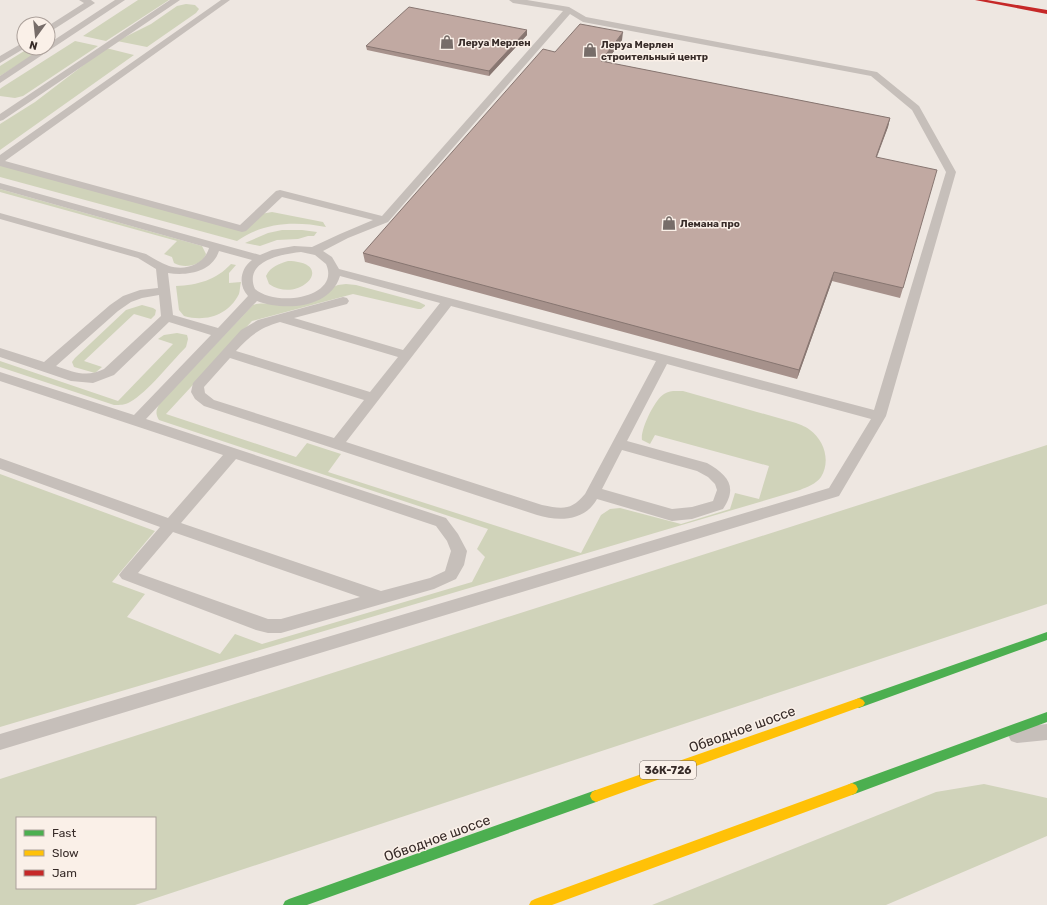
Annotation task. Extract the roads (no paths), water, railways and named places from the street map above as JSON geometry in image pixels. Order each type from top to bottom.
[{"type":"main road","points":[[978,0],[1047,12]]},
{"type":"main road","name":"Обводное шоссе","points":[[289,905],[1047,636]]},
{"type":"main road","points":[[535,905],[1047,717]]},
{"type":"lane","points":[[56,25],[92,3],[83,0]]},
{"type":"lane","points":[[0,80],[121,0]]},
{"type":"lane","points":[[0,118],[176,0]]},
{"type":"lane","points":[[0,160],[223,0]]},
{"type":"lane","points":[[0,742],[834,492],[879,416],[951,172],[916,108],[874,74],[584,19],[568,10],[513,0]]},
{"type":"lane","points":[[314,251],[344,236],[384,220],[568,10]]},
{"type":"lane","points":[[0,60],[16,50]]},
{"type":"lane","points":[[1,105],[12,103],[38,92]]},
{"type":"lane","points":[[0,163],[242,229],[280,193],[384,220]]},
{"type":"lane","points":[[0,186],[261,259]]},
{"type":"lane","points":[[0,216],[142,256],[162,267],[183,270],[196,268],[207,263],[214,255],[216,246]]},
{"type":"lane","points":[[301,249],[314,251],[325,256],[332,263],[335,271],[333,280],[327,288],[316,296],[288,303],[273,302],[251,292],[247,284],[247,275],[252,266],[261,259],[273,253],[287,250],[301,249]]},
{"type":"lane","points":[[162,267],[167,317]]},
{"type":"lane","points":[[335,271],[879,416]]},
{"type":"lane","points":[[46,368],[114,308],[140,294],[164,291]]},
{"type":"lane","points":[[137,421],[256,295]]},
{"type":"lane","points":[[343,301],[262,323],[253,328],[245,334],[198,386],[197,391],[200,398],[209,403],[535,508],[558,514],[570,513],[582,508],[593,492],[664,358]]},
{"type":"lane","points":[[337,444],[448,301]]},
{"type":"lane","points":[[167,317],[220,333]]},
{"type":"lane","points":[[0,352],[76,378],[88,380],[99,378],[109,372],[167,317]]},
{"type":"lane","points":[[279,318],[406,355]]},
{"type":"lane","points":[[227,353],[373,398]]},
{"type":"lane","points":[[0,376],[137,421],[441,522],[453,538],[458,551],[456,565],[451,574],[434,583],[281,626],[268,626],[256,623],[127,575],[233,453]]},
{"type":"lane","points":[[593,492],[677,515],[692,513],[718,505],[722,499],[724,490],[721,481],[708,470],[619,444]]},
{"type":"lane","points":[[0,463],[170,525],[381,598]]},
{"type":"lane","points":[[994,736],[1047,732]]},
{"type":"place","name":"Леруа Мерлен","points":[[447,42]]},
{"type":"place","name":"Леруа Мерлен строительный центр","points":[[590,50]]},
{"type":"place","name":"Лемана про","points":[[669,223]]}]
